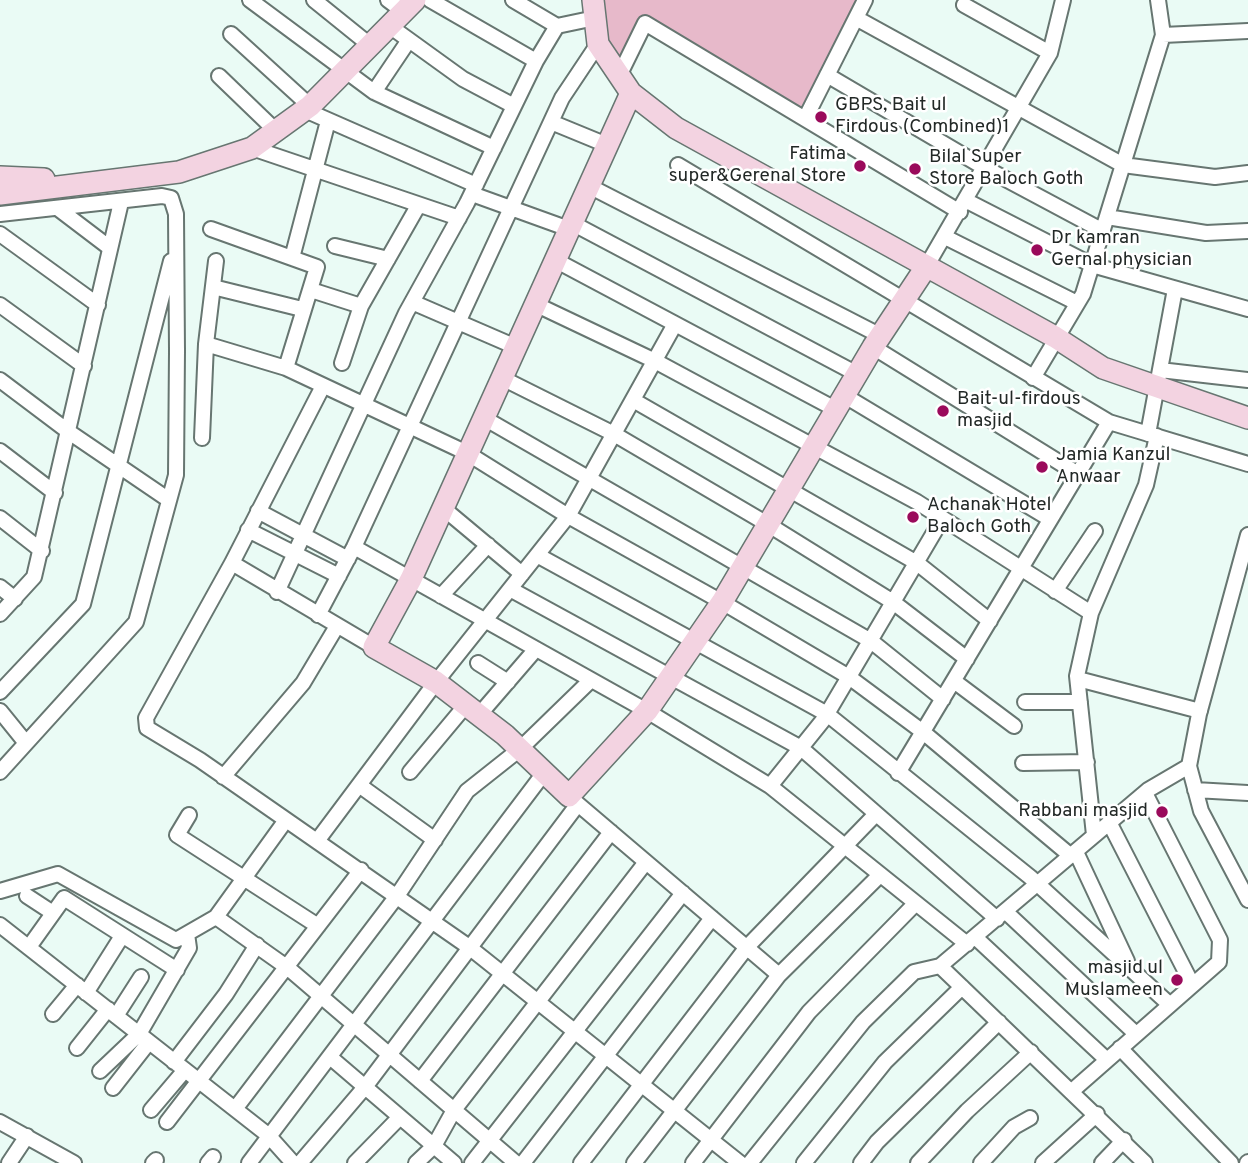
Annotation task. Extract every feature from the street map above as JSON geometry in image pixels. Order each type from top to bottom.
[{"type":"street","points":[[250,0],[344,73],[374,92],[494,148]]},
{"type":"street","points":[[314,0],[371,46]]},
{"type":"street","points":[[430,0],[536,61]]},
{"type":"street","points":[[513,0],[531,6],[557,26]]},
{"type":"street","points":[[805,119],[865,0]]},
{"type":"street","points":[[300,1163],[390,1055],[573,800],[647,711],[722,602],[877,342],[963,206],[1020,107],[1050,53],[1063,0]]},
{"type":"street","points":[[1034,377],[1077,303],[1092,265],[1163,35],[1158,0]]},
{"type":"street","points":[[964,5],[1050,53]]},
{"type":"street","points":[[277,592],[412,302],[474,189],[536,61],[557,26],[594,9],[598,44],[625,84],[687,134],[1055,337],[1103,368],[1158,379],[1248,380]]},
{"type":"street","points":[[0,194],[178,173],[252,148],[308,108],[371,46],[399,10]]},
{"type":"street","points":[[399,10],[409,40],[463,79],[514,106]]},
{"type":"street","points":[[856,18],[1123,165],[1215,177],[1248,173]]},
{"type":"street","points":[[374,647],[411,579],[607,145],[645,23],[805,119],[963,206],[1092,265],[1248,309]]},
{"type":"street","points":[[1163,35],[1248,31]]},
{"type":"street","points":[[231,33],[308,108],[328,121],[511,208],[570,226],[858,374]]},
{"type":"street","points":[[374,92],[409,40]]},
{"type":"street","points":[[318,615],[351,553],[562,97],[598,44]]},
{"type":"street","points":[[827,75],[985,167],[1105,224],[1206,233],[1248,232]]},
{"type":"street","points":[[219,76],[275,130]]},
{"type":"street","points":[[292,258],[328,121]]},
{"type":"street","points":[[551,121],[607,145]]},
{"type":"street","points":[[252,148],[459,218]]},
{"type":"street","points":[[0,177],[48,179],[180,159],[212,161]]},
{"type":"street","points":[[678,165],[1109,422],[1248,464]]},
{"type":"street","points":[[589,186],[877,342],[1078,474]]},
{"type":"street","points":[[0,214],[60,210],[162,196],[171,198],[176,214],[176,475],[136,622],[0,772]]},
{"type":"street","points":[[0,614],[34,577],[42,551],[121,202]]},
{"type":"street","points":[[342,363],[361,306],[418,206]]},
{"type":"street","points":[[60,210],[110,248]]},
{"type":"street","points":[[211,229],[317,267],[286,368]]},
{"type":"street","points":[[0,234],[97,305]]},
{"type":"street","points":[[944,237],[1077,303]]},
{"type":"street","points":[[0,692],[83,604],[176,242]]},
{"type":"street","points":[[335,246],[388,259]]},
{"type":"street","points":[[555,260],[675,324],[841,403],[1050,519]]},
{"type":"street","points":[[202,438],[206,344],[216,261]]},
{"type":"street","points":[[213,287],[302,309]]},
{"type":"street","points":[[1094,835],[1078,679],[1091,613],[1146,485],[1158,379],[1175,289]]},
{"type":"street","points":[[311,290],[361,306]]},
{"type":"street","points":[[412,302],[516,347]]},
{"type":"street","points":[[535,304],[655,360],[943,519],[1091,613]]},
{"type":"street","points":[[0,305],[84,366]]},
{"type":"street","points":[[317,841],[436,682],[568,516],[675,324]]},
{"type":"street","points":[[206,344],[286,368],[467,453],[568,516],[849,677],[923,732],[1074,854],[1131,969]]},
{"type":"street","points":[[502,378],[614,434],[769,525],[893,602],[967,659]]},
{"type":"street","points":[[1158,379],[1248,418]]},
{"type":"street","points":[[0,380],[118,467],[169,500]]},
{"type":"street","points":[[323,386],[145,724],[362,870],[469,947],[643,1083],[740,1163]]},
{"type":"street","points":[[633,400],[917,563],[990,621]]},
{"type":"street","points":[[484,418],[871,641],[943,699]]},
{"type":"street","points":[[898,773],[1109,422]]},
{"type":"street","points":[[0,451],[55,493]]},
{"type":"street","points":[[443,508],[522,574]]},
{"type":"street","points":[[258,511],[303,536],[411,579],[647,711],[770,786],[915,904],[971,941],[1107,1060]]},
{"type":"street","points":[[0,518],[42,551]]},
{"type":"street","points":[[770,786],[828,715],[943,519]]},
{"type":"street","points":[[248,530],[339,576]]},
{"type":"street","points":[[1055,591],[1095,531]]},
{"type":"street","points":[[1248,535],[1200,711],[1189,766],[1200,811],[1248,900]]},
{"type":"street","points":[[441,596],[488,545]]},
{"type":"street","points":[[537,555],[696,640],[828,715],[1039,885],[1169,1004]]},
{"type":"street","points":[[232,563],[277,592],[436,682],[520,749],[573,800],[779,975]]},
{"type":"street","points":[[0,587],[15,598]]},
{"type":"street","points":[[510,589],[801,748],[876,814],[1002,916],[1136,1034]]},
{"type":"street","points":[[223,777],[303,683],[337,626]]},
{"type":"street","points":[[410,772],[472,710],[508,682],[536,649]]},
{"type":"street","points":[[478,663],[508,682]]},
{"type":"street","points":[[1078,679],[1200,711]]},
{"type":"street","points":[[235,1109],[397,896],[467,791],[520,749],[591,680]]},
{"type":"street","points":[[954,681],[1014,726]]},
{"type":"street","points":[[1025,702],[1080,702]]},
{"type":"street","points":[[0,711],[26,743]]},
{"type":"street","points":[[1023,763],[1087,762]]},
{"type":"street","points":[[750,1163],[863,1022],[914,972],[940,966],[1145,793],[1189,766]]},
{"type":"street","points":[[248,1163],[434,922],[544,772]]},
{"type":"street","points":[[359,785],[435,840]]},
{"type":"street","points":[[1195,790],[1248,793]]},
{"type":"street","points":[[1072,1091],[1219,962],[1220,940],[1145,793]]},
{"type":"street","points":[[581,1163],[747,947],[876,814]]},
{"type":"street","points":[[189,815],[177,835],[318,926]]},
{"type":"street","points":[[0,891],[58,874],[176,940],[216,917],[286,820]]},
{"type":"street","points":[[1109,822],[1192,984]]},
{"type":"street","points":[[421,1081],[611,832]]},
{"type":"street","points":[[416,1163],[434,1146],[454,1110],[646,862]]},
{"type":"street","points":[[167,1122],[362,870]]},
{"type":"street","points":[[634,1163],[779,975],[879,876]]},
{"type":"street","points":[[472,1163],[683,893]]},
{"type":"street","points":[[27,895],[53,914]]},
{"type":"street","points":[[29,947],[64,898],[177,970]]},
{"type":"street","points":[[693,1163],[809,1012],[915,904]]},
{"type":"street","points":[[216,917],[288,968],[516,1163]]},
{"type":"street","points":[[523,1163],[712,918]]},
{"type":"street","points":[[0,925],[268,1135],[293,1163]]},
{"type":"street","points":[[113,1088],[144,1038],[189,948],[187,934]]},
{"type":"street","points":[[53,1014],[81,989],[122,936]]},
{"type":"street","points":[[151,1111],[257,946]]},
{"type":"street","points":[[940,966],[1145,1163]]},
{"type":"street","points":[[77,1048],[112,1013],[141,977]]},
{"type":"street","points":[[804,1163],[885,1062],[962,987]]},
{"type":"street","points":[[861,1163],[885,1133],[999,1021]]},
{"type":"street","points":[[100,1071],[144,1038]]},
{"type":"street","points":[[1120,1048],[1231,1163]]},
{"type":"street","points":[[918,1163],[967,1111],[1031,1052]]},
{"type":"street","points":[[330,1057],[454,1163]]},
{"type":"street","points":[[1043,1163],[1097,1114]]},
{"type":"street","points":[[355,1163],[400,1117]]},
{"type":"street","points":[[981,1163],[1014,1127],[1030,1118]]},
{"type":"street","points":[[0,1122],[27,1136],[57,1159],[74,1163]]},
{"type":"street","points":[[9,1163],[27,1136]]},
{"type":"street","points":[[1102,1163],[1124,1140]]},
{"type":"shaded area","points":[[593,0],[865,0],[805,119],[646,23],[619,75]]},
{"type":"place","name":"GBPS, Bait ul Firdous (Combined)1","points":[[821,117]]},
{"type":"place","name":"Fatima super&Gerenal Store","points":[[860,166]]},
{"type":"place","name":"Bilal Super Store Baloch Goth","points":[[915,169]]},
{"type":"place","name":"Dr kamran Gernal physician","points":[[1037,250]]},
{"type":"place","name":"Bait-ul-firdous masjid","points":[[943,411]]},
{"type":"place","name":"Jamia Kanzul Anwaar","points":[[1042,467]]},
{"type":"place","name":"Achanak Hotel Baloch Goth","points":[[913,517]]},
{"type":"place","name":"Rabbani masjid","points":[[1162,812]]},
{"type":"place","name":"masjid ul Muslameen","points":[[1177,980]]}]
